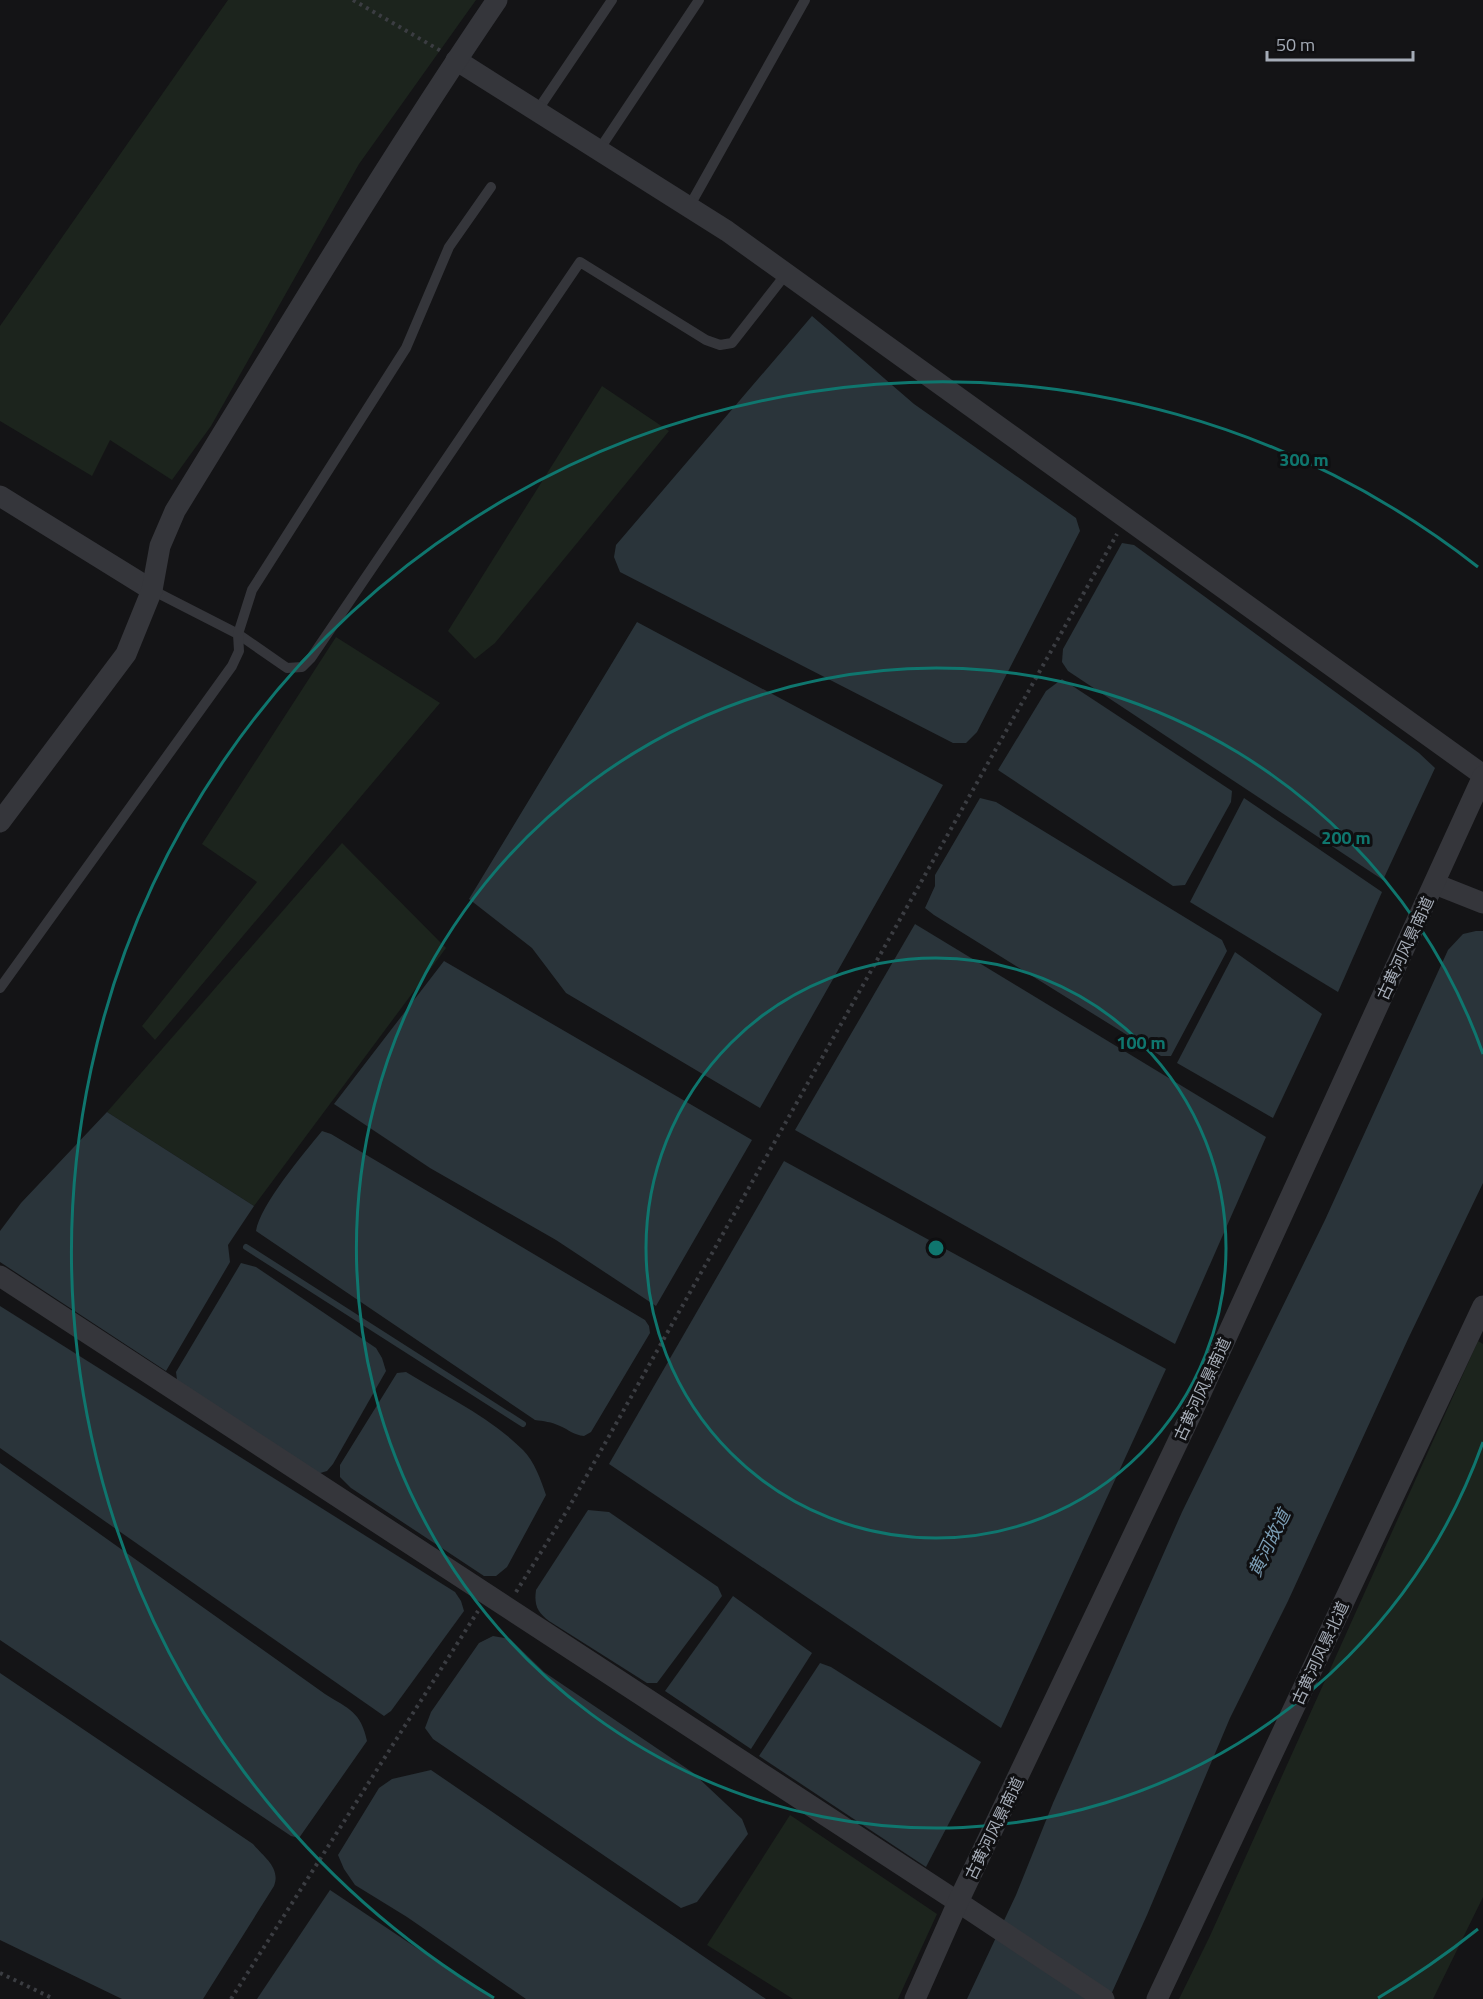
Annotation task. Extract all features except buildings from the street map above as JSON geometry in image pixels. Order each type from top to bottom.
[{"type":"street","points":[[0,822],[126,654],[152,590],[160,546],[176,511],[371,193],[497,0]]},
{"type":"street","points":[[456,60],[727,231],[1483,776]]},
{"type":"street","points":[[2,501],[152,590]]},
{"type":"street","name":"古黄河风景南道","points":[[915,1999],[967,1907],[1483,776]]},
{"type":"street","points":[[1435,884],[1483,903]]},
{"type":"street","points":[[0,1276],[967,1907],[1104,1999]]},
{"type":"street","name":"古黄河风景北道","points":[[1157,1999],[1483,1306]]},
{"type":"lane","points":[[537,111],[612,0]]},
{"type":"lane","points":[[598,150],[699,0]]},
{"type":"lane","points":[[689,207],[804,0]]},
{"type":"lane","points":[[0,988],[232,666],[239,651],[238,634],[252,590],[406,348],[449,247],[491,187]]},
{"type":"lane","points":[[152,590],[238,634],[287,668],[302,667],[580,262],[706,340],[720,345],[732,343],[786,274]]},
{"type":"path","points":[[353,0],[456,60]]},
{"type":"path","points":[[506,1607],[568,1509],[1126,518]]},
{"type":"path","points":[[231,1999],[488,1595]]},
{"type":"path","points":[[0,1973],[54,1999]]},
{"type":"shaded area","points":[[228,0],[476,0],[359,164],[211,426],[172,480],[110,440],[92,476],[0,421],[0,326]]},
{"type":"shaded area","points":[[602,386],[669,431],[495,643],[475,659],[448,631]]},
{"type":"shaded area","points":[[336,637],[440,703],[155,1040],[142,1026],[257,882],[202,844]]},
{"type":"shaded area","points":[[342,843],[446,948],[254,1206],[107,1112]]},
{"type":"shaded area","points":[[1478,1341],[1483,1344],[1483,1897],[1433,1999],[1179,1999],[1209,1938]]},
{"type":"shaded area","points":[[790,1815],[937,1914],[898,1999],[793,1999],[707,1945]]},
{"type":"water","points":[[812,316],[914,404],[1076,518],[1080,531],[977,732],[966,743],[953,743],[620,572],[614,557],[616,545]]},
{"type":"water","points":[[1122,543],[1134,545],[1419,753],[1435,768],[1383,880],[1068,671],[1062,662],[1063,649]]},
{"type":"water","points":[[637,622],[943,785],[760,1108],[566,993],[532,948],[469,899]]},
{"type":"water","points":[[1062,679],[1232,791],[1231,802],[1185,885],[1173,886],[998,770],[1046,691]]},
{"type":"water","points":[[980,798],[996,802],[1222,940],[1227,951],[1171,1056],[1161,1056],[925,908],[935,886],[935,875]]},
{"type":"water","points":[[1244,798],[1382,892],[1338,992],[1190,902]]},
{"type":"water","points":[[915,924],[1266,1137],[1175,1344],[795,1130]]},
{"type":"water","name":"黄河故道","points":[[1483,931],[1483,1183],[1408,1339],[1288,1601],[1230,1718],[1109,1999],[967,1999],[1016,1895],[1053,1803],[1182,1512],[1325,1220],[1448,950],[1463,934]]},
{"type":"water","points":[[1235,952],[1322,1014],[1273,1118],[1177,1063]]},
{"type":"water","points":[[444,961],[752,1140],[656,1306],[556,1240],[430,1168],[334,1104]]},
{"type":"water","points":[[107,1112],[254,1206],[228,1245],[230,1262],[166,1371],[0,1262],[0,1231],[21,1203]]},
{"type":"water","points":[[322,1131],[331,1134],[645,1320],[650,1333],[591,1432],[584,1436],[554,1424],[535,1420],[256,1231],[259,1220],[274,1194]]},
{"type":"water","points":[[784,1161],[1166,1369],[1001,1728],[609,1464]]},
{"type":"water","points":[[241,1263],[256,1267],[376,1348],[382,1358],[386,1371],[327,1471],[317,1474],[177,1380],[176,1372]]},
{"type":"water","points":[[0,1306],[455,1592],[464,1611],[391,1711],[384,1716],[0,1448]]},
{"type":"water","points":[[406,1372],[496,1427],[523,1450],[537,1471],[546,1495],[507,1567],[496,1576],[484,1576],[351,1488],[340,1477],[340,1465],[397,1373]]},
{"type":"water","points":[[0,1463],[357,1717],[367,1741],[299,1838],[291,1836],[0,1640]]},
{"type":"water","points":[[588,1510],[609,1512],[718,1587],[722,1596],[657,1683],[647,1683],[549,1621],[537,1608],[536,1590]]},
{"type":"water","points":[[733,1596],[812,1653],[751,1749],[665,1691]]},
{"type":"water","points":[[493,1636],[510,1639],[544,1672],[692,1772],[742,1819],[748,1834],[697,1902],[681,1908],[433,1739],[425,1728],[431,1712],[479,1643]]},
{"type":"water","points":[[820,1663],[831,1667],[981,1762],[926,1867],[759,1756]]},
{"type":"water","points":[[0,1673],[253,1844],[270,1863],[275,1874],[274,1886],[203,1999],[122,1999],[0,1940]]},
{"type":"water","points":[[431,1770],[766,1999],[526,1999],[407,1917],[355,1885],[338,1855],[379,1788],[392,1779]]},
{"type":"water","points":[[330,1890],[493,1999],[257,1999]]},
{"type":"waterway","points":[[246,1247],[523,1424]]}]
